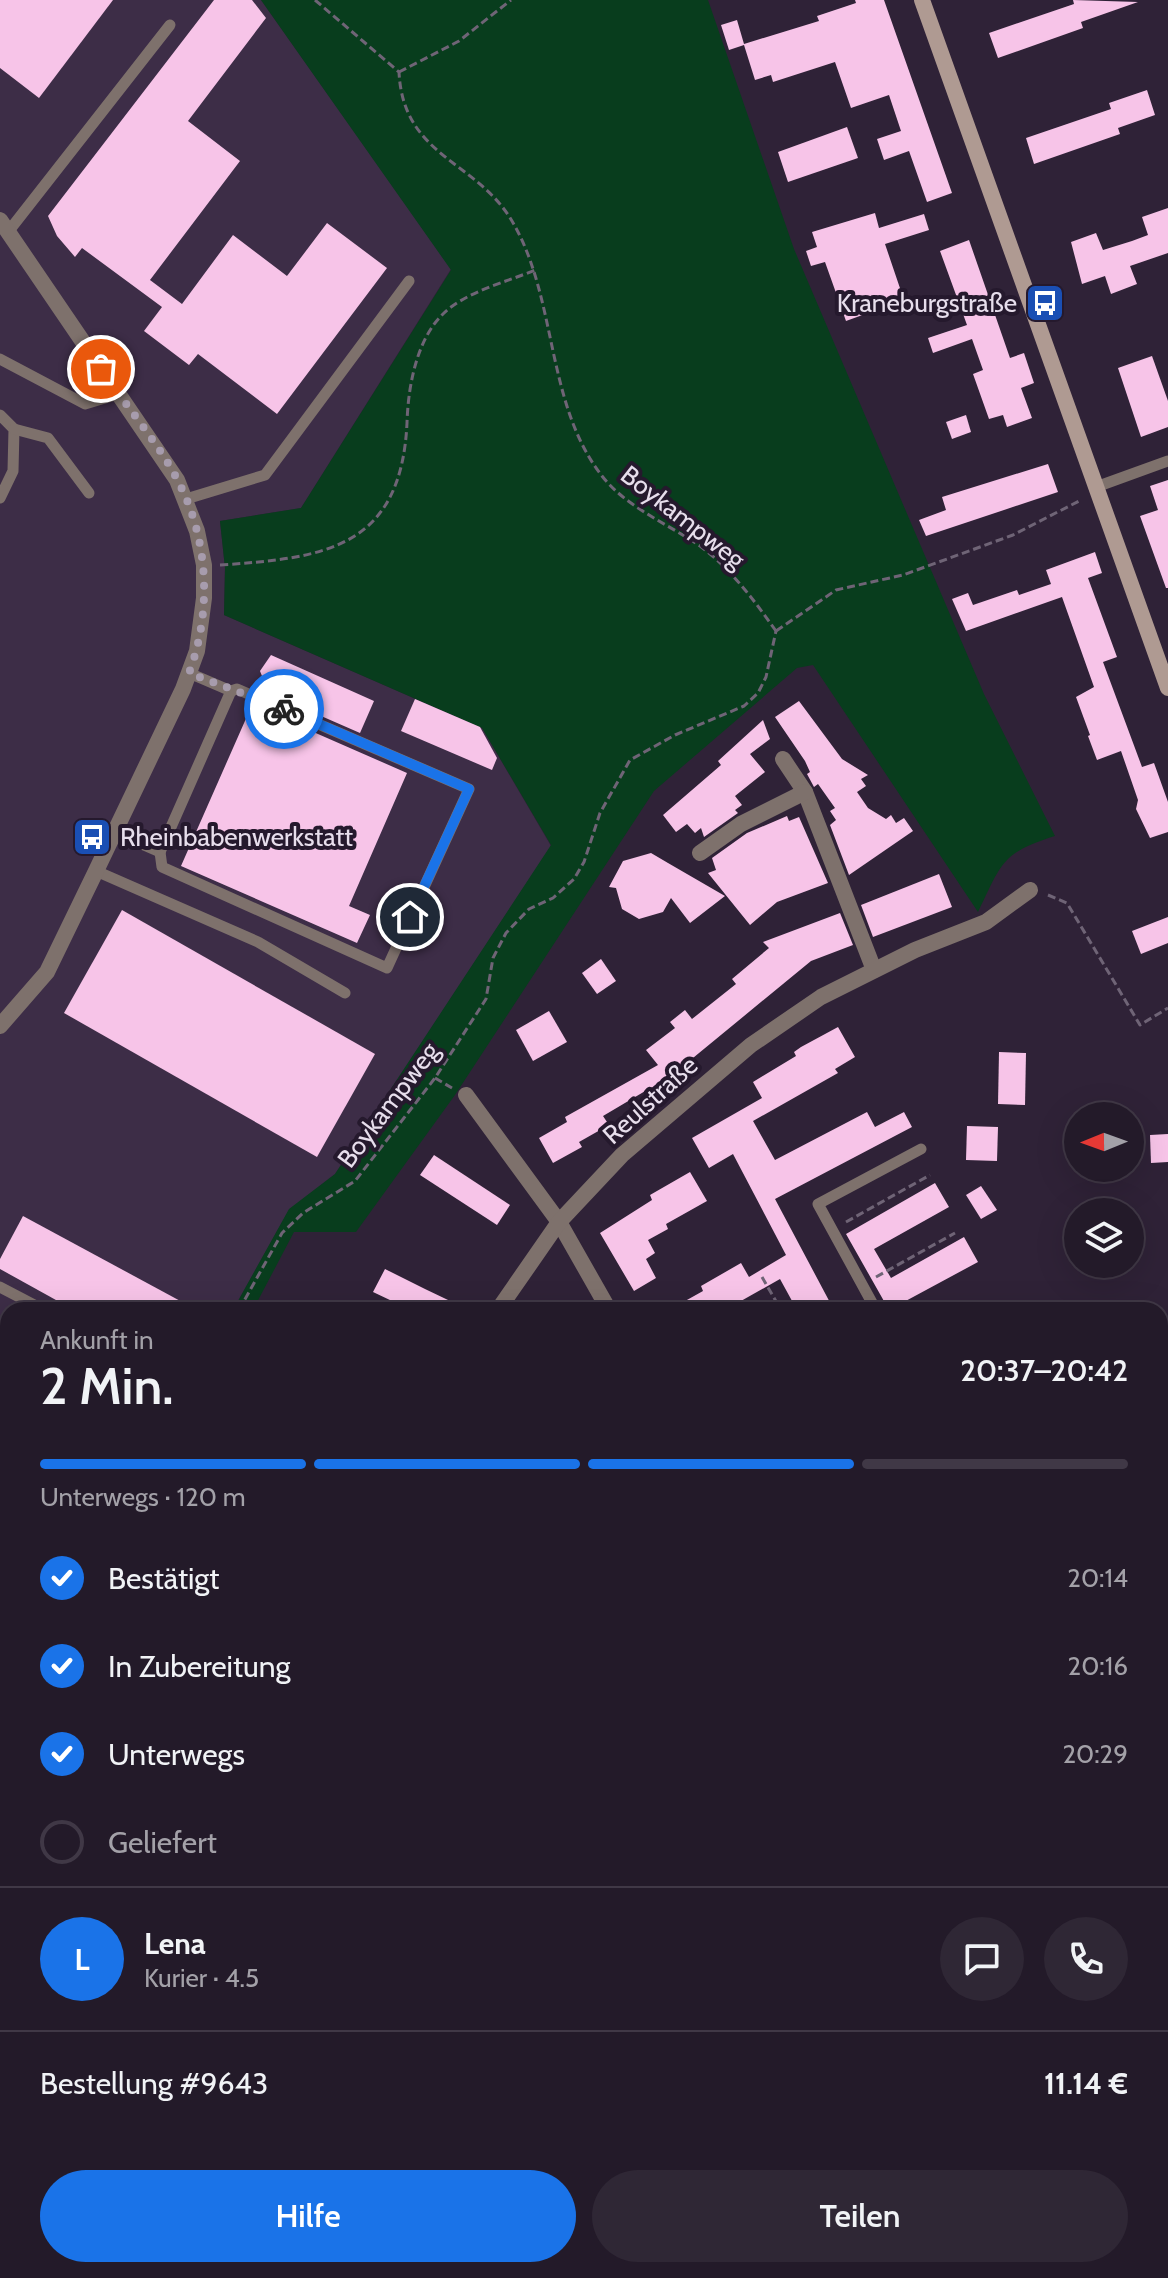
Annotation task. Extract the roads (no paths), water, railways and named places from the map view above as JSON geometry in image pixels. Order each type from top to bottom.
[{"type":"street","points":[[922,0],[1168,688]]},
{"type":"street","points":[[0,1026],[47,972],[189,673],[202,625],[204,565],[186,499],[177,480],[4,226]]},
{"type":"street","points":[[783,759],[805,792],[874,970]]},
{"type":"street","points":[[700,853],[741,824],[805,792]]},
{"type":"street","name":"Reulstraße","points":[[504,1302],[559,1222],[622,1155],[751,1045],[821,997],[874,970],[986,922],[1030,890]]},
{"type":"street","points":[[466,1095],[559,1222],[604,1302]]},
{"type":"lane","points":[[4,226],[170,25]]},
{"type":"lane","points":[[186,499],[265,475],[409,281]]},
{"type":"lane","points":[[0,359],[85,404],[118,394]]},
{"type":"lane","points":[[0,415],[14,429],[48,438],[89,493]]},
{"type":"lane","points":[[0,498],[13,471],[14,429]]},
{"type":"lane","points":[[1096,487],[1168,461]]},
{"type":"lane","points":[[189,673],[231,691],[237,689],[469,789],[387,968],[162,867],[160,852],[231,691]]},
{"type":"lane","points":[[114,832],[160,852]]},
{"type":"lane","points":[[96,871],[258,942],[345,993]]},
{"type":"lane","points":[[872,1302],[818,1204],[921,1149]]},
{"type":"lane","points":[[0,1287],[29,1302]]},
{"type":"place","name":"Kraneburgstraße","points":[[1045,303]]},
{"type":"place","name":"Rheinbabenwerkstatt","points":[[92,837]]}]
